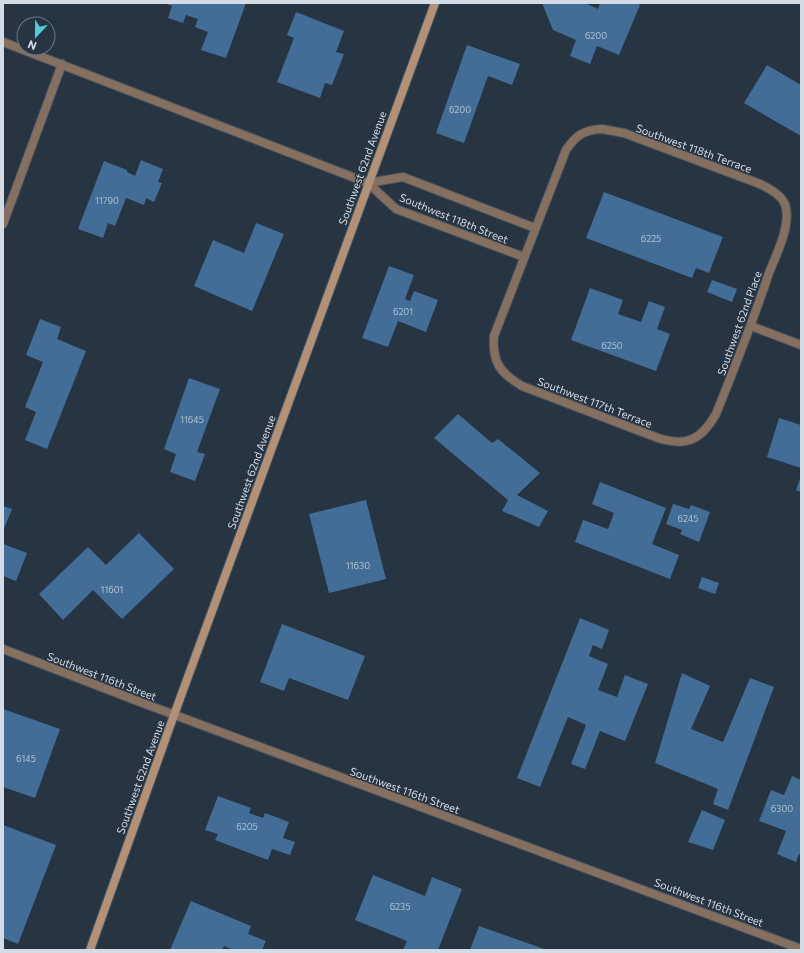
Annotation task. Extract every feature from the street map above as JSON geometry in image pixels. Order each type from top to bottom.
[{"type":"street","name":"Southwest 62nd Avenue","points":[[90,950],[174,715],[434,3]]},
{"type":"street","points":[[3,42],[368,183]]},
{"type":"street","points":[[3,224],[62,64]]},
{"type":"street","name":"Southwest 118th Terrace","points":[[535,228],[566,150],[573,140],[581,133],[602,128],[624,133],[753,181],[776,193],[785,202]]},
{"type":"street","name":"Southwest 118th Street","points":[[368,183],[403,177],[535,228]]},
{"type":"street","name":"Southwest 118th Street","points":[[368,183],[396,209],[524,257]]},
{"type":"street","name":"Southwest 62nd Place","points":[[690,441],[701,434],[716,414],[751,326],[784,232],[787,209],[785,202]]},
{"type":"street","points":[[524,257],[535,228]]},
{"type":"street","name":"Southwest 117th Terrace","points":[[524,257],[494,336],[493,348],[495,357],[498,366],[505,374],[522,386],[658,438],[678,442],[690,441]]},
{"type":"street","points":[[751,326],[801,345]]},
{"type":"street","name":"Southwest 116th Street","points":[[3,649],[174,715],[801,949]]},
{"type":"building","points":[[164,3],[246,3],[226,58],[201,50],[208,32],[195,27],[198,19],[186,15],[183,23],[168,18],[172,6]]},
{"type":"building","points":[[542,3],[585,3],[598,9],[600,3],[636,3],[640,5],[619,55],[597,46],[590,64],[570,56],[576,40],[553,30]]},
{"type":"building","points":[[296,12],[344,31],[336,52],[344,54],[332,85],[325,83],[320,98],[277,82],[294,38],[287,35]]},
{"type":"building","points":[[467,45],[520,64],[512,85],[488,76],[464,143],[436,133]]},
{"type":"building","points":[[767,65],[801,85],[801,136],[744,103]]},
{"type":"building","points":[[141,160],[163,169],[158,182],[162,183],[154,202],[146,198],[144,205],[126,198],[115,226],[108,223],[103,238],[78,229],[104,161],[127,170],[127,172],[135,176]]},
{"type":"building","points":[[604,192],[723,237],[709,273],[696,268],[692,278],[586,238]]},
{"type":"building","points":[[256,223],[284,234],[252,311],[194,286],[213,240],[244,253]]},
{"type":"building","points":[[389,266],[414,275],[405,299],[410,301],[414,291],[438,300],[426,332],[398,321],[388,347],[362,338]]},
{"type":"building","points":[[712,280],[737,289],[732,302],[707,292]]},
{"type":"building","points":[[590,288],[623,300],[618,314],[641,322],[649,301],[665,307],[657,329],[670,334],[656,371],[571,340]]},
{"type":"building","points":[[40,319],[61,327],[57,339],[86,351],[47,449],[25,440],[36,412],[25,407],[43,362],[26,355]]},
{"type":"building","points":[[189,378],[220,389],[197,452],[205,454],[195,481],[170,472],[176,454],[164,449]]},
{"type":"building","points":[[458,414],[492,443],[498,439],[540,473],[517,495],[548,511],[539,527],[502,511],[508,500],[434,438]]},
{"type":"building","points":[[779,418],[801,425],[801,468],[767,457]]},
{"type":"building","points":[[801,476],[801,492],[796,490]]},
{"type":"building","points":[[600,482],[666,508],[652,544],[679,555],[670,579],[575,542],[583,520],[608,529],[614,513],[592,504]]},
{"type":"building","points":[[366,500],[386,579],[329,593],[309,514]]},
{"type":"building","points":[[673,504],[689,509],[691,505],[710,512],[699,542],[680,534],[682,530],[666,524]]},
{"type":"building","points":[[3,506],[12,509],[3,531]]},
{"type":"building","points":[[139,533],[174,569],[122,619],[93,590],[63,620],[39,594],[88,547],[106,565]]},
{"type":"building","points":[[3,544],[27,553],[16,581],[3,576]]},
{"type":"building","points":[[702,577],[719,583],[715,594],[698,588]]},
{"type":"building","points":[[580,618],[609,630],[602,649],[593,645],[589,656],[608,664],[598,690],[617,697],[625,675],[648,684],[625,741],[600,731],[585,769],[571,764],[586,725],[568,717],[540,787],[517,778]]},
{"type":"building","points":[[282,624],[365,656],[348,700],[289,678],[284,691],[260,682]]},
{"type":"building","points":[[682,673],[710,686],[691,729],[723,742],[750,678],[774,687],[728,810],[713,804],[718,789],[655,763]]},
{"type":"building","points":[[3,709],[60,729],[35,798],[3,787]]},
{"type":"building","points":[[792,776],[801,780],[801,855],[799,854],[796,862],[777,854],[786,831],[759,821],[771,790],[784,795]]},
{"type":"building","points":[[218,796],[251,808],[249,813],[263,818],[265,813],[289,822],[283,838],[295,842],[290,855],[272,849],[268,860],[215,840],[218,834],[205,830]]},
{"type":"building","points":[[702,810],[725,820],[713,850],[688,842]]},
{"type":"building","points":[[3,825],[56,845],[18,944],[3,938]]},
{"type":"building","points":[[373,875],[425,896],[432,877],[462,889],[438,950],[403,950],[407,941],[355,920]]},
{"type":"building","points":[[191,901],[251,926],[248,934],[266,941],[262,950],[233,950],[224,946],[222,950],[170,950]]},
{"type":"building","points":[[479,926],[547,950],[470,950]]}]
